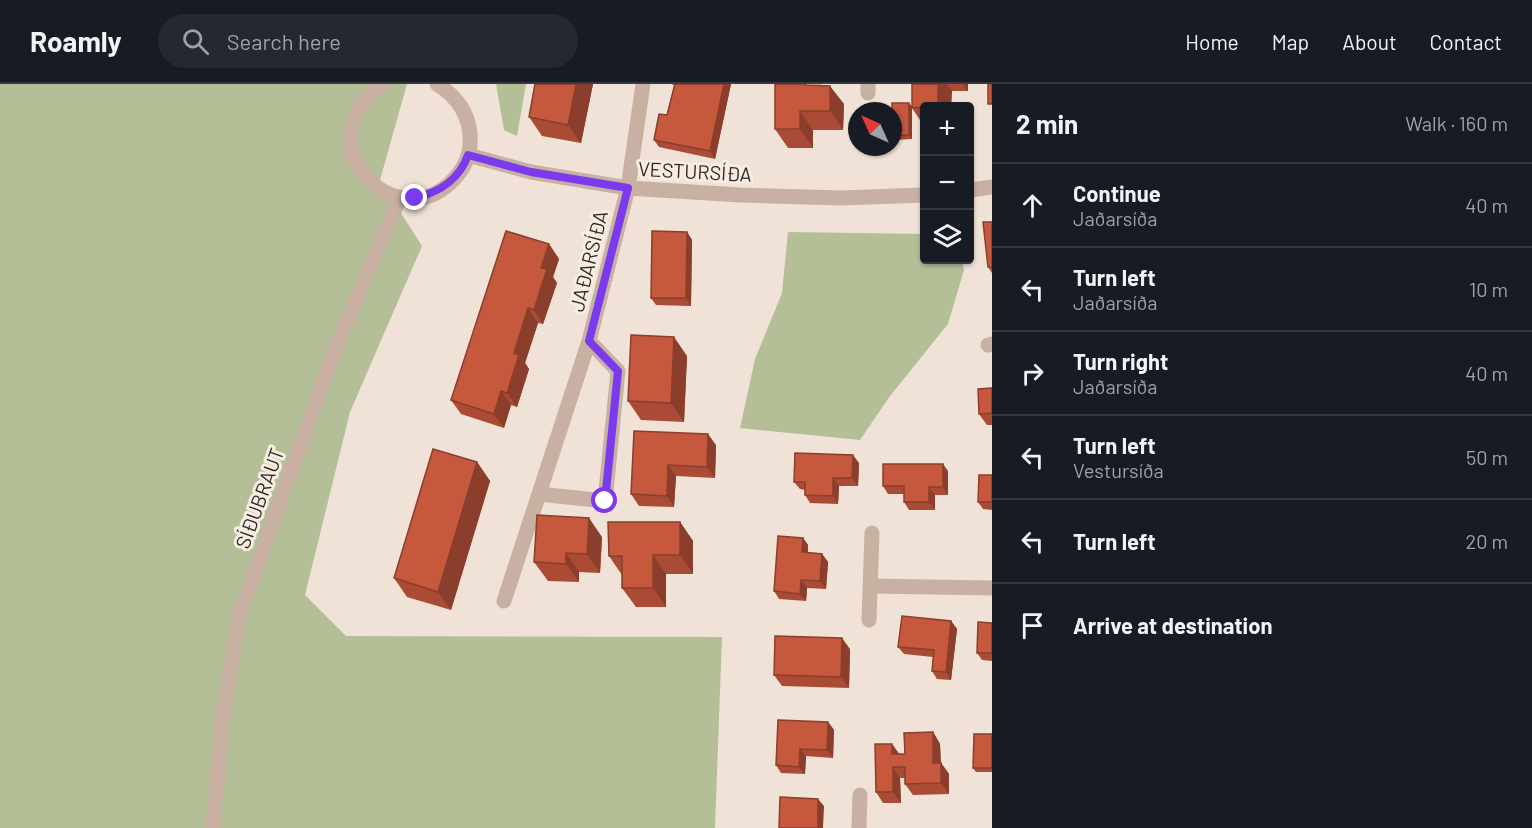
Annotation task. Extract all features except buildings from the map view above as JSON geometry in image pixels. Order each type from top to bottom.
[{"type":"street","points":[[383,84],[368,96],[357,111],[351,128],[351,147],[357,165],[368,180],[382,191],[400,197],[415,198],[445,187],[457,177],[468,155],[471,133],[467,117],[460,103],[437,84]]},
{"type":"street","name":"JAÐARSÍÐA","points":[[504,602],[589,341],[628,188],[643,84]]},
{"type":"street","name":"VESTURSÍÐA","points":[[468,155],[531,172],[628,188],[841,198],[920,195]]},
{"type":"street","points":[[974,189],[992,187]]},
{"type":"street","name":"SÍÐUBRAUT","points":[[213,828],[222,723],[238,616],[334,352],[400,197]]},
{"type":"street","name":"JAÐARSÍÐA","points":[[539,494],[605,501],[618,371],[589,341]]},
{"type":"street","points":[[869,620],[872,533]]},
{"type":"street","points":[[871,586],[992,588]]},
{"type":"street","points":[[859,828],[860,795]]},
{"type":"green space","points":[[0,84],[407,84],[380,180],[422,246],[350,412],[305,595],[346,636],[722,637],[715,828],[0,828]]},
{"type":"green space","points":[[496,84],[526,84],[517,136],[504,130]]},
{"type":"green space","points":[[788,232],[920,234],[920,264],[963,264],[964,270],[948,324],[890,396],[860,440],[740,428],[755,359],[782,293]]},
{"type":"route","points":[[415,198],[445,187],[457,177],[468,155],[531,172],[628,188],[589,341],[618,371],[605,501]]}]
